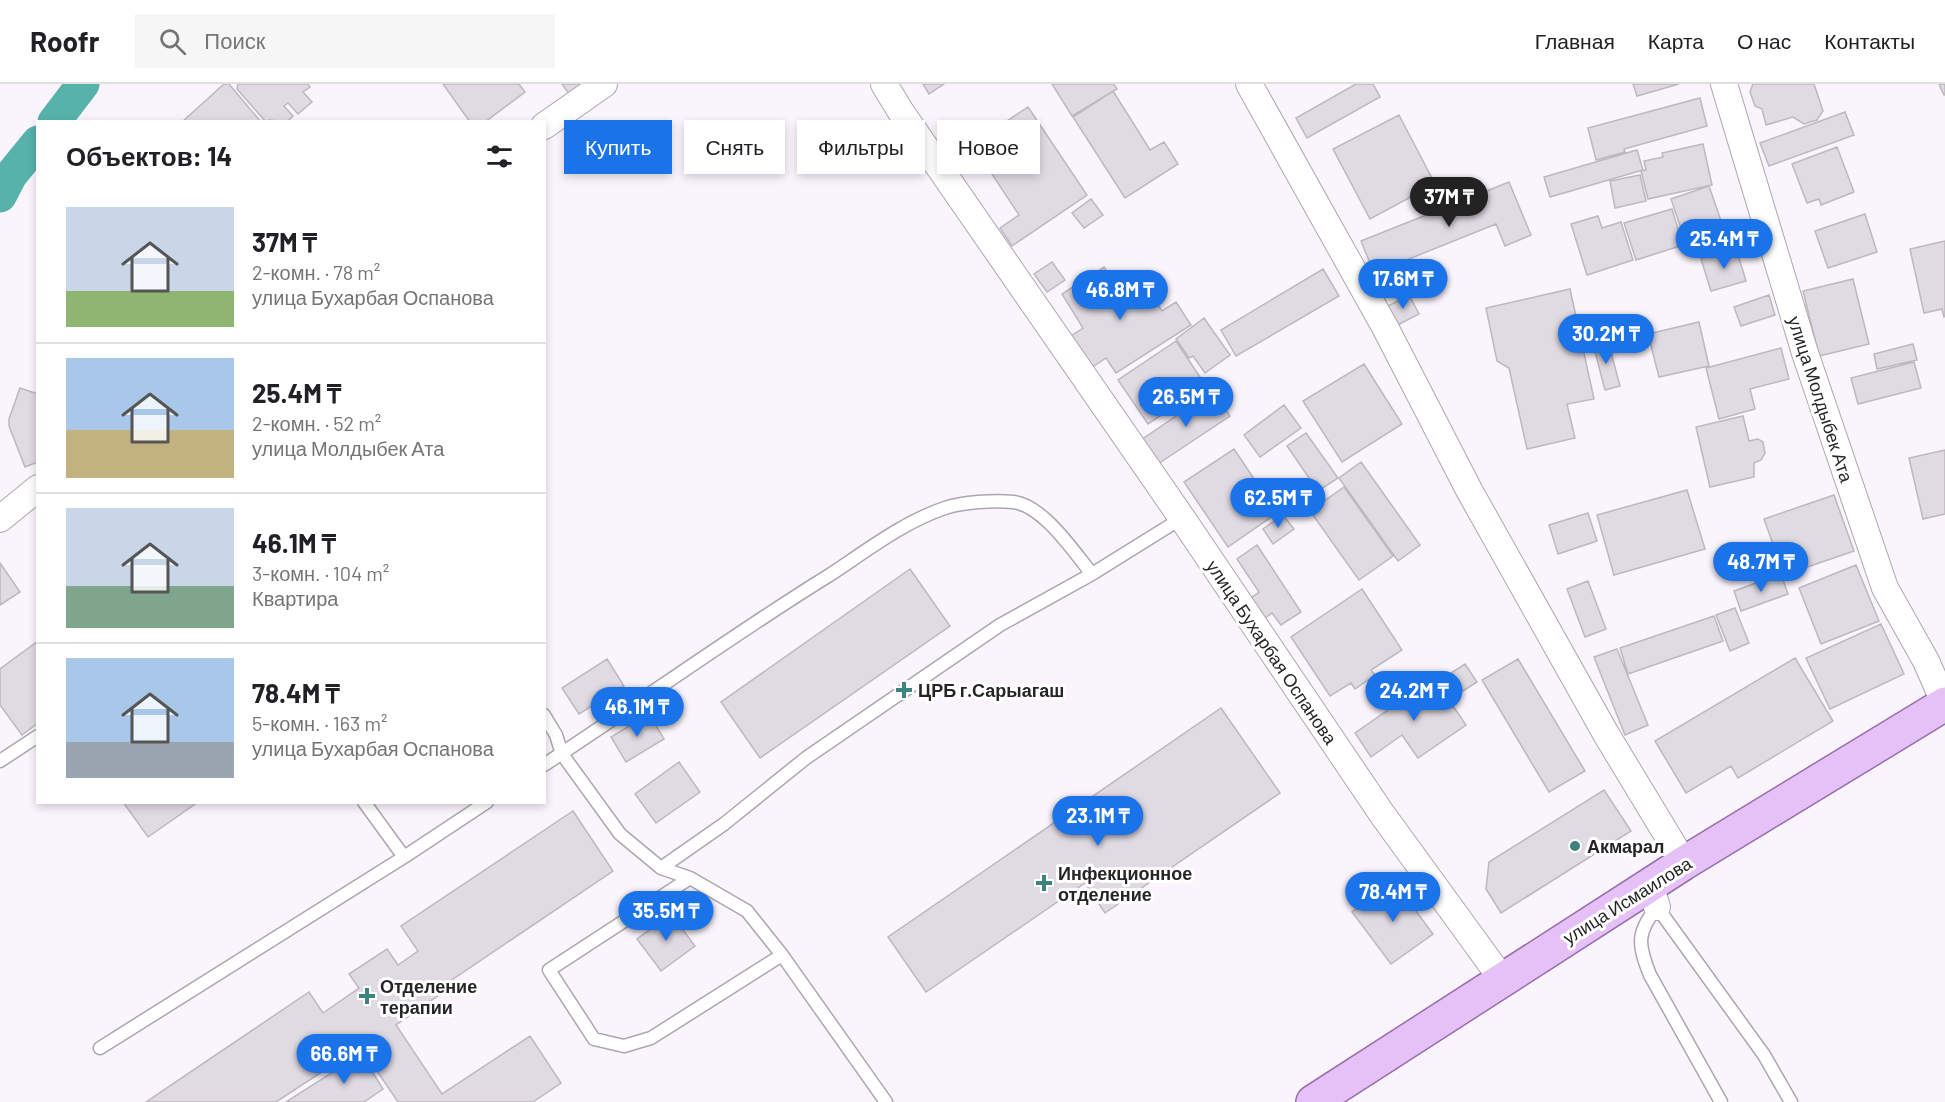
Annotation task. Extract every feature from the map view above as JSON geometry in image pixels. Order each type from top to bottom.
[{"type":"main road","name":"улица Исмаилова","points":[[1313,1102],[1502,979],[1653,896],[1684,863],[1945,704]]},
{"type":"street","points":[[546,125],[604,84]]},
{"type":"street","name":"улица Бухарбая Оспанова","points":[[884,84],[1382,814],[1502,979]]},
{"type":"street","points":[[1249,84],[1386,329],[1469,490],[1606,734],[1684,863]]},
{"type":"street","name":"улица Молдыбек Ата","points":[[1724,84],[1805,352],[1885,588],[1926,661],[1945,704]]},
{"type":"street","points":[[0,519],[36,490]]},
{"type":"lane","points":[[546,764],[774,610],[911,523],[947,507],[1015,502],[1034,510],[1056,530],[1092,574]]},
{"type":"lane","points":[[661,868],[724,824],[806,758],[1000,625],[1092,574],[1182,518]]},
{"type":"lane","points":[[546,718],[556,735],[562,753],[620,834],[661,868],[690,878],[747,911],[782,955],[886,1102]]},
{"type":"lane","points":[[0,761],[36,737]]},
{"type":"lane","points":[[365,804],[404,857]]},
{"type":"lane","points":[[100,1048],[404,857],[484,804]]},
{"type":"lane","points":[[690,878],[549,970],[594,1039],[624,1046],[651,1038],[782,955]]},
{"type":"lane","points":[[1653,896],[1640,936],[1641,953],[1650,975],[1721,1102]]},
{"type":"lane","points":[[1653,896],[1764,1055],[1791,1102]]},
{"type":"building","points":[[224,84],[229,84],[259,120],[184,120]]},
{"type":"building","points":[[238,84],[308,84],[310,87],[303,92],[312,102],[298,114],[288,103],[284,106],[293,116],[289,120],[264,120],[237,89]]},
{"type":"building","points":[[443,84],[519,84],[525,92],[488,120],[469,120]]},
{"type":"building","points":[[562,84],[583,84],[569,94]]},
{"type":"building","points":[[923,84],[944,84],[929,94]]},
{"type":"building","points":[[1052,84],[1114,84],[1117,89],[1072,116]]},
{"type":"building","points":[[1356,84],[1373,84],[1380,97],[1307,138],[1296,118]]},
{"type":"building","points":[[1633,84],[1679,84],[1637,96]]},
{"type":"building","points":[[1753,84],[1814,84],[1823,111],[1817,120],[1804,124],[1793,117],[1766,125],[1762,109],[1755,106],[1750,92]]},
{"type":"building","points":[[1939,84],[1945,84],[1945,95],[1944,95]]},
{"type":"building","points":[[1113,91],[1150,150],[1164,142],[1178,164],[1125,198],[1073,117]]},
{"type":"building","points":[[1700,98],[1707,126],[1624,149],[1625,152],[1596,160],[1588,128]]},
{"type":"building","points":[[1028,107],[1037,120],[1008,120]]},
{"type":"building","points":[[1845,112],[1854,135],[1769,166],[1760,143]]},
{"type":"building","points":[[1399,115],[1435,184],[1370,219],[1333,149]]},
{"type":"building","points":[[1040,125],[1087,195],[1012,246],[1000,228],[1019,215],[992,174],[1040,174]]},
{"type":"building","points":[[1703,144],[1712,185],[1648,199],[1641,171],[1646,170],[1644,161],[1663,157],[1662,153]]},
{"type":"building","points":[[1837,147],[1854,192],[1821,205],[1819,199],[1807,203],[1792,164]]},
{"type":"building","points":[[1637,150],[1643,170],[1550,197],[1544,177]]},
{"type":"building","points":[[1640,175],[1646,201],[1615,208],[1610,181]]},
{"type":"building","points":[[1509,182],[1531,235],[1505,246],[1496,224],[1374,273],[1361,241]]},
{"type":"building","points":[[1709,186],[1728,241],[1690,255],[1671,199]]},
{"type":"building","points":[[1091,199],[1103,215],[1084,228],[1072,213]]},
{"type":"building","points":[[1672,209],[1683,245],[1636,260],[1624,223]]},
{"type":"building","points":[[1865,214],[1877,252],[1828,268],[1815,231]]},
{"type":"building","points":[[1598,216],[1602,228],[1621,222],[1633,260],[1587,275],[1571,224]]},
{"type":"building","points":[[1945,241],[1944,317],[1942,309],[1924,313],[1910,249]]},
{"type":"building","points":[[1736,248],[1746,281],[1711,291],[1701,259]]},
{"type":"building","points":[[1052,262],[1065,280],[1047,292],[1034,274]]},
{"type":"building","points":[[1104,267],[1124,299],[1144,286],[1153,289],[1160,297],[1158,305],[1162,311],[1176,302],[1191,325],[1116,373],[1106,358],[1091,368],[1071,336],[1083,328],[1062,294]]},
{"type":"building","points":[[1323,269],[1339,296],[1236,356],[1221,330]]},
{"type":"building","points":[[1853,279],[1869,344],[1819,356],[1803,291]]},
{"type":"building","points":[[1570,289],[1594,399],[1567,404],[1575,438],[1527,449],[1509,368],[1497,361],[1486,308]]},
{"type":"building","points":[[1409,295],[1419,314],[1396,326],[1386,307]]},
{"type":"building","points":[[1769,295],[1775,315],[1741,326],[1734,307]]},
{"type":"building","points":[[1204,318],[1230,355],[1205,373],[1193,356],[1189,358],[1176,339]]},
{"type":"building","points":[[1699,322],[1709,366],[1659,377],[1648,334]]},
{"type":"building","points":[[1176,341],[1206,386],[1148,424],[1118,380]]},
{"type":"building","points":[[1608,341],[1620,386],[1605,390],[1593,344]]},
{"type":"building","points":[[1913,344],[1917,360],[1877,369],[1874,354]]},
{"type":"building","points":[[1781,348],[1789,379],[1750,389],[1755,409],[1719,419],[1706,368]]},
{"type":"building","points":[[1914,362],[1921,388],[1858,404],[1851,378]]},
{"type":"building","points":[[1364,364],[1402,424],[1342,462],[1303,401]]},
{"type":"building","points":[[20,388],[36,393],[36,463],[25,467],[9,426],[9,419]]},
{"type":"building","points":[[1213,391],[1230,416],[1158,464],[1141,440]]},
{"type":"building","points":[[1284,405],[1301,428],[1260,457],[1244,435]]},
{"type":"building","points":[[1743,416],[1749,441],[1758,439],[1763,442],[1765,453],[1761,460],[1754,463],[1754,477],[1710,487],[1696,427]]},
{"type":"building","points":[[1306,433],[1338,478],[1318,491],[1287,446]]},
{"type":"building","points":[[1234,449],[1277,513],[1228,547],[1184,482]]},
{"type":"building","points":[[1945,450],[1945,514],[1923,519],[1909,458]]},
{"type":"building","points":[[1361,462],[1420,545],[1398,561],[1339,478]]},
{"type":"building","points":[[1344,487],[1393,556],[1359,580],[1310,511]]},
{"type":"building","points":[[1687,490],[1705,549],[1614,575],[1597,515]]},
{"type":"building","points":[[1834,495],[1854,551],[1784,575],[1764,519]]},
{"type":"building","points":[[1588,513],[1597,541],[1558,554],[1549,525]]},
{"type":"building","points":[[1283,515],[1294,529],[1273,544],[1263,529]]},
{"type":"building","points":[[1257,545],[1301,612],[1281,625],[1272,613],[1265,618],[1251,598],[1259,592],[1237,559]]},
{"type":"building","points":[[0,563],[20,592],[0,605]]},
{"type":"building","points":[[1856,565],[1879,621],[1821,644],[1799,588]]},
{"type":"building","points":[[910,569],[950,626],[760,758],[721,702]]},
{"type":"building","points":[[1781,574],[1788,594],[1741,611],[1734,591]]},
{"type":"building","points":[[1588,581],[1606,629],[1585,637],[1567,589]]},
{"type":"building","points":[[1362,589],[1402,650],[1371,670],[1375,675],[1355,689],[1351,683],[1330,696],[1291,637]]},
{"type":"building","points":[[1735,608],[1749,643],[1730,651],[1716,615]]},
{"type":"building","points":[[1714,616],[1723,641],[1628,674],[1620,648]]},
{"type":"building","points":[[1881,624],[1904,674],[1830,709],[1806,658]]},
{"type":"building","points":[[36,642],[36,724],[22,735],[0,705],[0,669]]},
{"type":"building","points":[[1617,649],[1648,725],[1625,735],[1594,657]]},
{"type":"building","points":[[1795,658],[1833,721],[1738,778],[1731,766],[1686,793],[1655,741]]},
{"type":"building","points":[[607,659],[624,686],[579,714],[562,688]]},
{"type":"building","points":[[1518,659],[1585,771],[1549,792],[1482,680]]},
{"type":"building","points":[[1465,664],[1477,682],[1452,698],[1440,680]]},
{"type":"building","points":[[1434,678],[1466,725],[1418,758],[1402,735],[1371,757],[1355,733]]},
{"type":"building","name":"Инфекционное отделение","points":[[1221,708],[1280,793],[1105,913],[1085,883],[926,992],[888,937]]},
{"type":"building","points":[[649,714],[664,739],[626,762],[611,737]]},
{"type":"building","points":[[679,762],[700,792],[656,823],[635,794]]},
{"type":"building","points":[[1604,790],[1631,831],[1501,913],[1486,889],[1489,862]]},
{"type":"building","points":[[124,804],[195,804],[148,837]]},
{"type":"building","points":[[573,811],[613,871],[443,986],[442,993],[396,1025],[442,1094],[530,1036],[561,1083],[533,1102],[398,1102],[363,1050],[340,1066],[337,1062],[276,1102],[146,1102],[309,992],[323,1013],[359,988],[349,974],[387,949],[398,965],[418,951],[401,926]]},
{"type":"building","points":[[1394,881],[1433,934],[1391,964],[1352,912]]},
{"type":"building","points":[[671,914],[695,946],[661,971],[637,939]]},
{"type":"building","points":[[361,1054],[383,1089],[364,1102],[286,1102]]},
{"type":"waterway","points":[[56,120],[83,84]]},
{"type":"waterway","points":[[0,196],[11,175],[36,144]]},
{"type":"place","name":"ЦРБ г.Сарыагаш","points":[[904,690]]},
{"type":"place","name":"Акмарал","points":[[1575,846]]},
{"type":"place","name":"Инфекционное отделение","points":[[1044,883]]},
{"type":"place","name":"Отделение терапии","points":[[367,996]]}]
